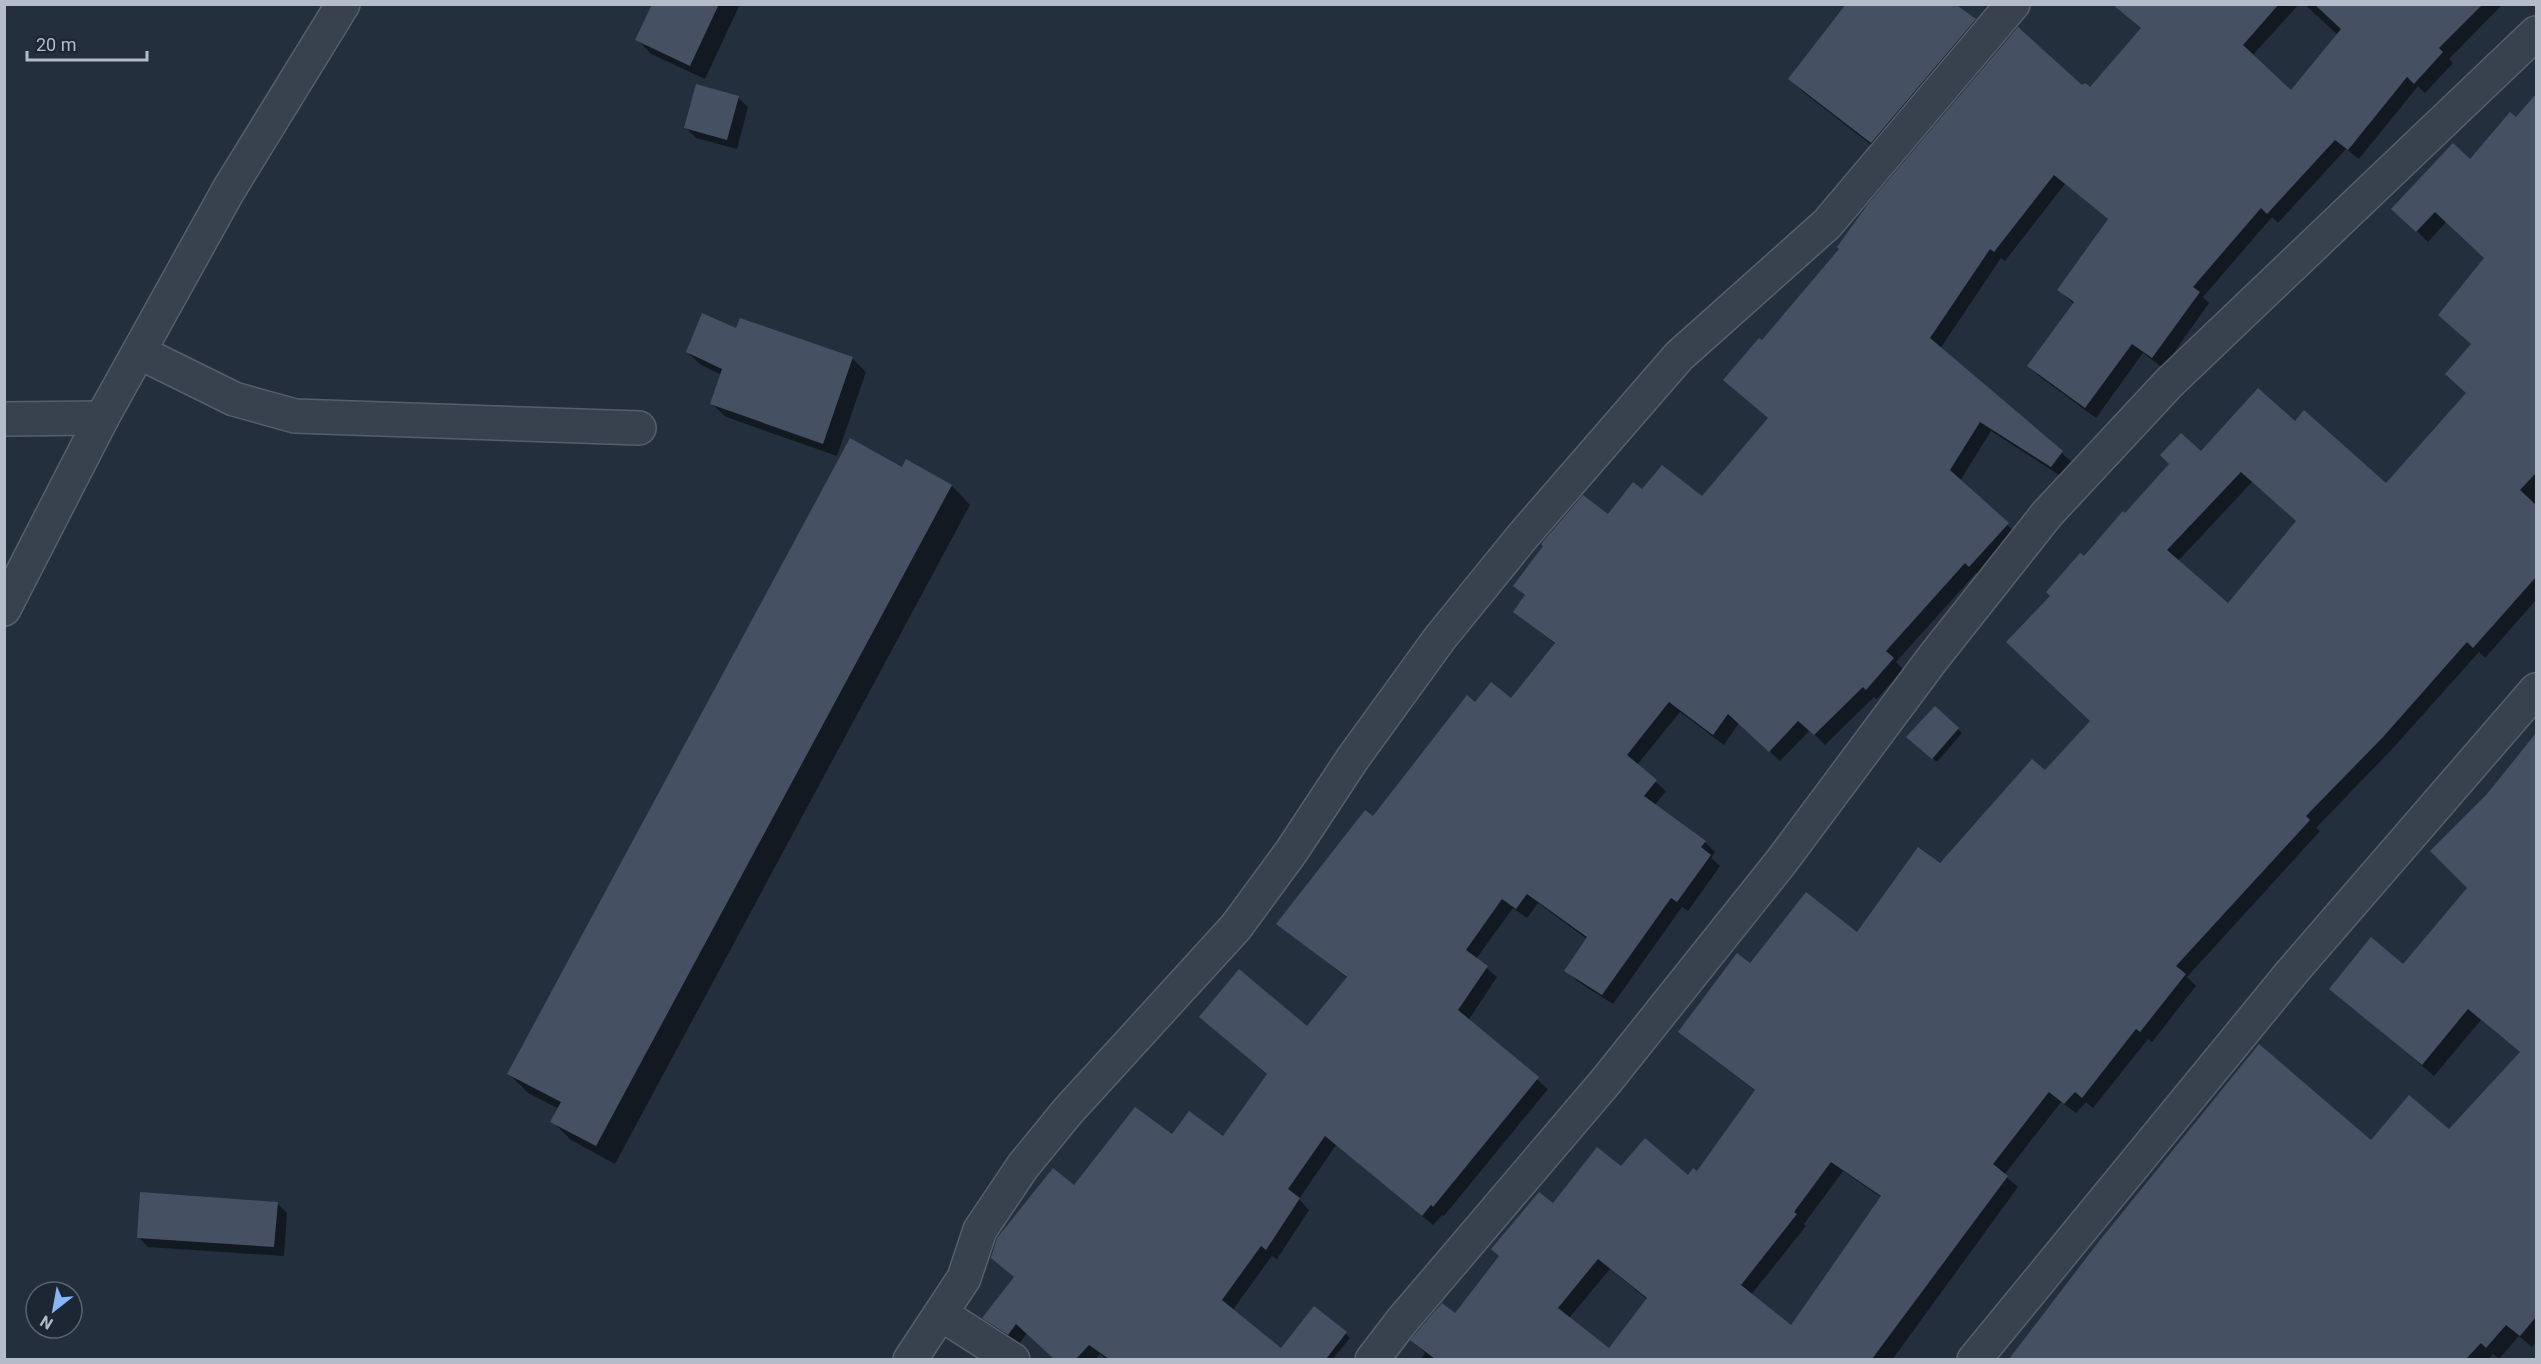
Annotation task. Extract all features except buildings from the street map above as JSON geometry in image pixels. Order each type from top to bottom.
[{"type":"street","points":[[4,609],[102,418],[228,191],[343,4]]},
{"type":"street","points":[[910,1359],[964,1278],[980,1230],[1023,1166],[1068,1111],[1236,927],[1353,758],[1440,638],[1515,546],[1679,357],[1827,224],[2013,4]]},
{"type":"street","points":[[1372,1359],[1629,1053],[1781,862],[1933,657],[2047,514],[2170,382],[2536,33]]},
{"type":"street","points":[[139,352],[234,399],[295,416],[639,428]]},
{"type":"street","points":[[4,419],[102,418]]},
{"type":"street","points":[[1974,1359],[2284,981],[2536,690]]},
{"type":"street","points":[[941,1314],[1013,1359]]}]
